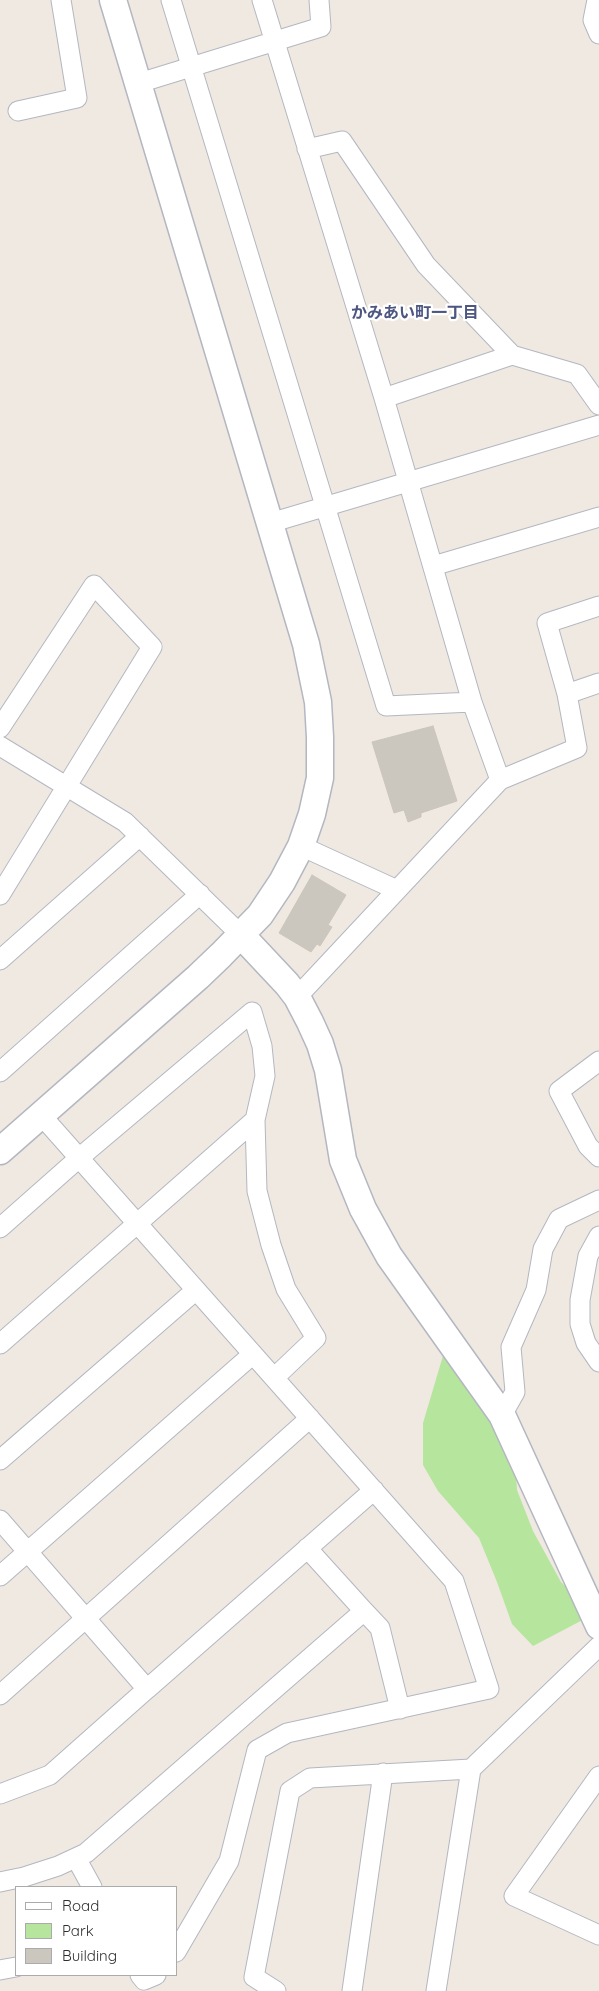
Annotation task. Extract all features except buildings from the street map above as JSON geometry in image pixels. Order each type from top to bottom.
[{"type":"street","points":[[18,111],[77,98],[61,0]]},
{"type":"street","points":[[0,1151],[198,977],[260,914],[282,882],[301,846],[312,814],[320,778],[318,702],[306,644],[113,0]]},
{"type":"street","points":[[171,0],[386,706],[472,702]]},
{"type":"street","points":[[262,0],[384,398],[472,702],[500,780]]},
{"type":"street","points":[[139,83],[321,27],[319,0]]},
{"type":"street","points":[[597,0],[593,20],[599,34]]},
{"type":"street","points":[[307,149],[342,141],[426,265],[512,355],[577,374],[599,405]]},
{"type":"street","points":[[384,398],[512,355]]},
{"type":"street","points":[[270,523],[599,425]]},
{"type":"street","points":[[433,566],[599,517]]},
{"type":"street","points":[[0,728],[94,585],[152,647],[0,894]]},
{"type":"street","points":[[297,997],[500,780],[577,748],[567,694],[547,623],[599,606]]},
{"type":"street","points":[[567,694],[599,683]]},
{"type":"street","points":[[0,746],[125,822],[241,935],[297,997],[320,1044],[328,1070],[343,1160],[363,1209],[389,1256],[502,1415],[599,1626]]},
{"type":"street","points":[[4,949],[140,836]]},
{"type":"street","points":[[301,846],[397,890]]},
{"type":"street","points":[[0,1072],[200,894]]},
{"type":"street","points":[[0,1228],[79,1158],[252,1012],[262,1046],[265,1076],[255,1120],[257,1191],[271,1245],[286,1289],[316,1338],[274,1378]]},
{"type":"street","points":[[599,1061],[559,1091],[588,1146],[599,1157]]},
{"type":"street","points":[[41,1115],[454,1581],[489,1689],[286,1734],[257,1750],[229,1861],[178,1949]]},
{"type":"street","points":[[0,1344],[255,1120]]},
{"type":"street","points":[[502,1415],[515,1392],[510,1347],[536,1290],[543,1249],[560,1219],[599,1200]]},
{"type":"street","points":[[599,1236],[588,1256],[580,1300],[580,1324],[586,1343],[599,1362]]},
{"type":"street","points":[[0,1460],[196,1290]]},
{"type":"street","points":[[0,1576],[253,1354]]},
{"type":"street","points":[[0,1694],[310,1418]]},
{"type":"street","points":[[0,1794],[50,1775],[374,1490]]},
{"type":"street","points":[[0,1520],[147,1689]]},
{"type":"street","points":[[307,1548],[380,1628],[400,1709]]},
{"type":"street","points":[[0,1882],[24,1878],[86,1853],[364,1611]]},
{"type":"street","points":[[436,1991],[471,1769],[599,1646]]},
{"type":"street","points":[[276,1991],[254,1977],[290,1791],[310,1778],[471,1769]]},
{"type":"street","points":[[352,1991],[383,1773]]},
{"type":"street","points":[[599,1776],[514,1896],[599,1935]]},
{"type":"street","points":[[76,1858],[91,1886]]},
{"type":"street","points":[[0,1970],[15,1967]]},
{"type":"street","points":[[141,1976],[144,1980],[154,1976]]},
{"type":"green space","points":[[448,1339],[516,1475],[517,1490],[533,1531],[561,1582],[594,1614],[533,1646],[512,1624],[479,1538],[438,1491],[423,1465],[423,1423]]},
{"type":"district","name":"かみあい町一丁目","points":[[415,313]]}]
